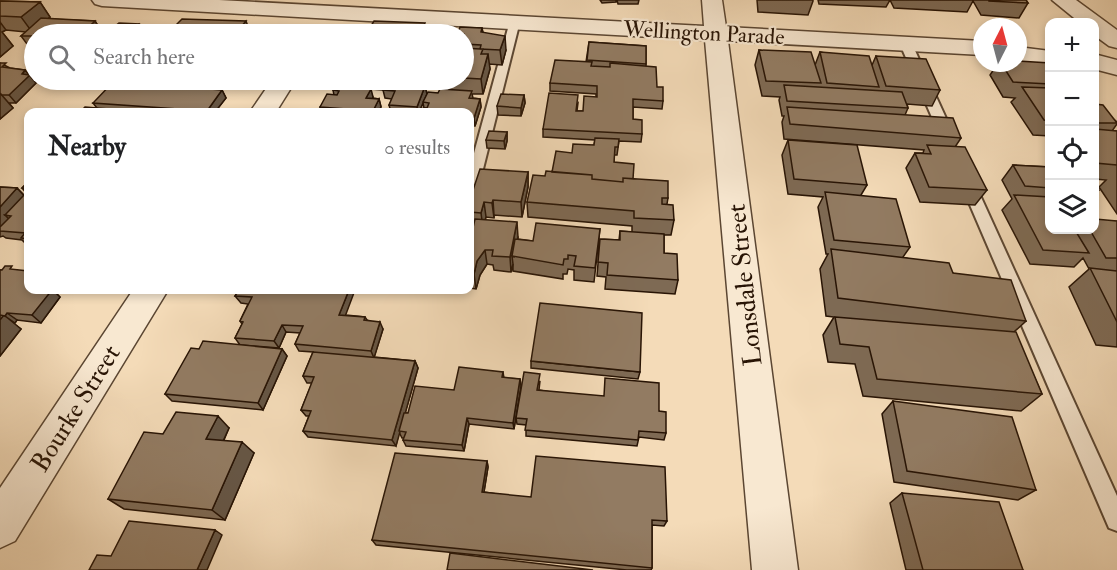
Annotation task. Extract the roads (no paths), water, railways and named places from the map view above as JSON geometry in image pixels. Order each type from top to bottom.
[{"type":"street","name":"Wellington Parade","points":[[102,0],[332,6],[515,21],[973,48]]},
{"type":"street","name":"Lonsdale Street","points":[[712,0],[775,570]]},
{"type":"street","points":[[1061,0],[1066,18]]},
{"type":"street","points":[[1061,0],[1086,18]]},
{"type":"street","points":[[320,24],[332,6]]},
{"type":"street","points":[[1099,28],[1117,42]]},
{"type":"street","points":[[1099,39],[1117,42]]},
{"type":"street","points":[[1027,46],[1045,45]]},
{"type":"street","points":[[1027,55],[1045,57]]},
{"type":"street","points":[[266,108],[277,90]]},
{"type":"street","name":"Bourke Street","points":[[0,526],[148,294]]},
{"type":"lane","points":[[474,177],[515,21]]},
{"type":"lane","points":[[906,44],[1117,520]]}]
